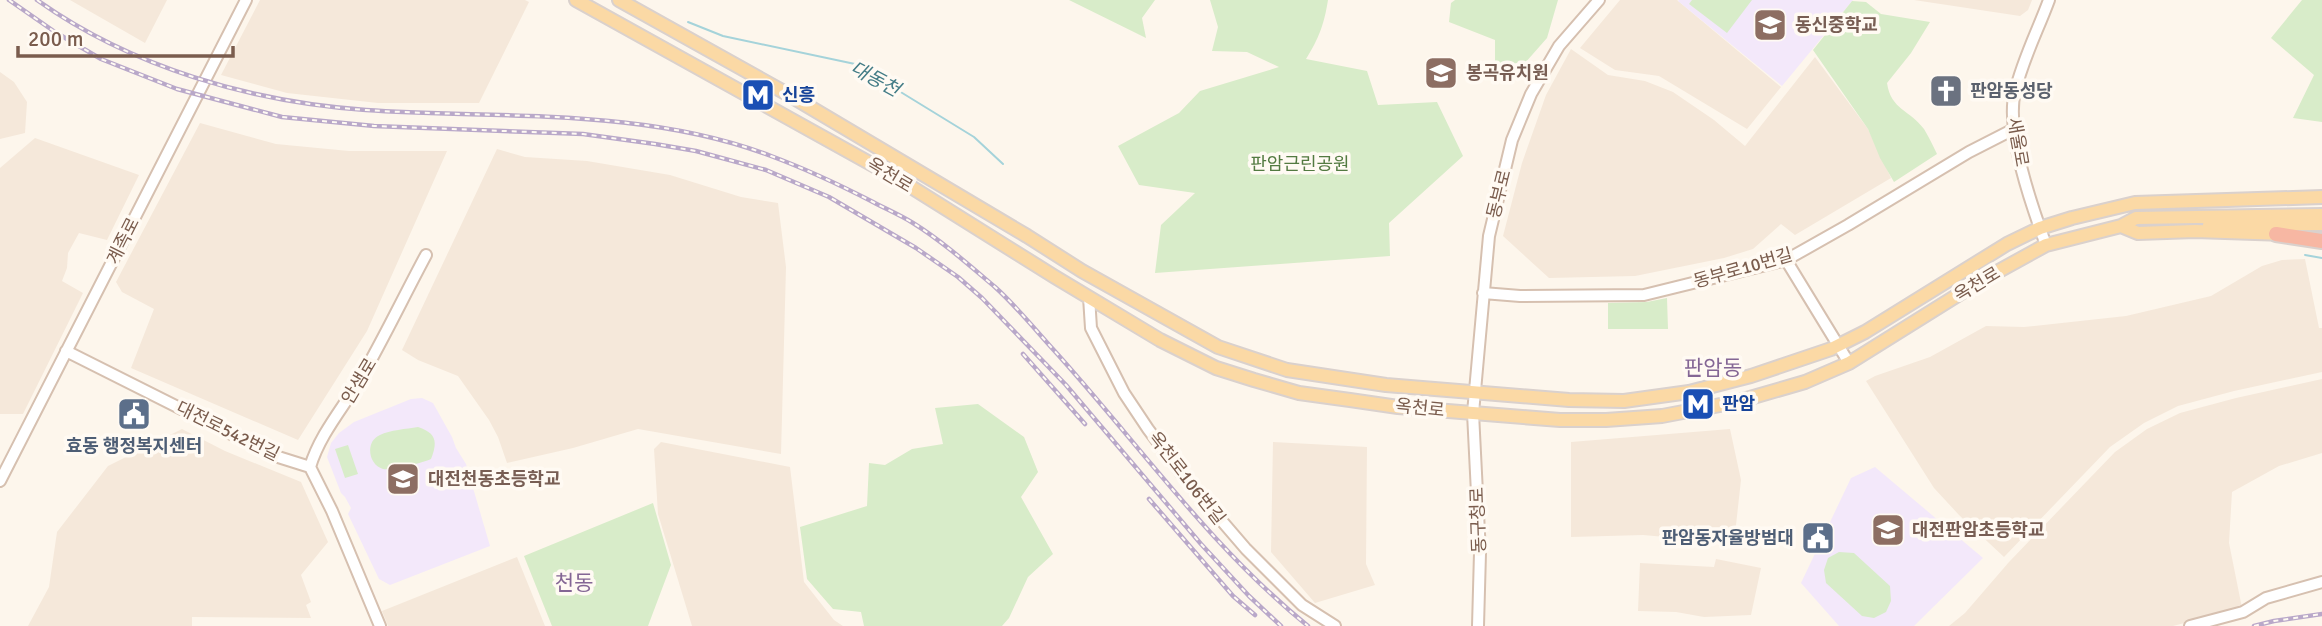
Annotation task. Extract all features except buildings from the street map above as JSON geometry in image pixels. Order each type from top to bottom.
[{"type":"highway","points":[[2276,234],[2322,241]]},
{"type":"main road","name":"계족로","points":[[0,481],[246,0]]},
{"type":"main road","name":"옥천로","points":[[576,0],[889,174],[1171,345],[1216,368],[1254,380],[1299,393],[1350,400],[1560,421],[1662,416],[1736,402],[1805,382],[1849,362],[1977,283],[2046,245],[2121,226],[2137,233],[2195,231],[2322,235]]},
{"type":"main road","name":"옥천로","points":[[619,0],[791,96],[1082,271],[1218,347],[1264,363],[1305,373],[1386,385],[1569,400],[1624,401],[1689,392],[1815,356],[1865,332],[2007,244],[2040,228],[2081,215],[2135,203],[2322,197]]},
{"type":"main road","name":"동부로","points":[[1473,413],[1489,236],[1517,129],[1531,94],[1552,57],[1599,0]]},
{"type":"main road","name":"새울로","points":[[2046,245],[2022,169],[2012,110],[2015,92],[2049,0]]},
{"type":"main road","name":"동부로10번길","points":[[1483,293],[1520,296],[1644,295],[1786,260],[2014,128]]},
{"type":"main road","points":[[2121,226],[2136,218],[2322,215]]},
{"type":"main road","points":[[2121,226],[2322,224]]},
{"type":"main road","name":"안샘로","points":[[310,467],[320,441],[348,399],[426,255]]},
{"type":"main road","points":[[1786,260],[1849,362]]},
{"type":"main road","name":"옥천로106번길","points":[[1089,297],[1091,328],[1113,372],[1142,420],[1184,477],[1246,549],[1302,605],[1335,626]]},
{"type":"main road","name":"대전로542번길","points":[[66,351],[275,456],[310,467]]},
{"type":"main road","name":"동구청로","points":[[1473,413],[1480,553],[1478,626]]},
{"type":"main road","points":[[310,467],[332,511],[380,626]]},
{"type":"main road","points":[[2190,626],[2244,612],[2266,598],[2322,582]]},
{"type":"shaded area","points":[[70,0],[167,0],[145,43]]},
{"type":"shaded area","points":[[260,0],[529,2],[479,103],[378,103],[287,93],[221,75]]},
{"type":"shaded area","points":[[1620,0],[1677,0],[1781,87],[1747,129],[1659,76],[1615,70],[1580,48]]},
{"type":"shaded area","name":"동신중학교","points":[[1679,0],[1853,0],[1782,86]]},
{"type":"shaded area","points":[[1914,0],[2032,0],[2028,10],[2020,16]]},
{"type":"shaded area","points":[[1571,49],[1608,75],[1645,81],[1673,92],[1714,120],[1745,146],[1815,57],[1868,129],[1891,178],[1795,235],[1781,224],[1753,249],[1724,258],[1635,276],[1549,278],[1503,236],[1522,163],[1546,95]]},
{"type":"shaded area","points":[[0,72],[14,82],[27,102],[25,133],[0,139]]},
{"type":"shaded area","points":[[200,123],[276,144],[349,151],[447,151],[367,331],[298,440],[131,368],[154,309],[122,292],[116,282]]},
{"type":"shaded area","points":[[35,138],[139,175],[107,240],[79,233],[68,253],[67,268],[62,281],[83,293],[23,414],[0,414],[0,168]]},
{"type":"shaded area","points":[[497,149],[525,157],[587,161],[670,175],[741,197],[778,203],[786,267],[781,454],[638,429],[507,463],[489,420],[458,376],[418,360],[402,350]]},
{"type":"shaded area","points":[[2305,259],[2319,328],[2322,328],[2322,372],[2178,406],[2144,423],[2110,447],[2004,557],[1934,488],[1866,381],[1930,357],[1986,326],[2024,327],[2126,316],[2211,296],[2262,266],[2282,260]]},
{"type":"shaded area","points":[[2322,379],[2322,453],[2279,466],[2232,492],[2229,543],[2242,608],[2173,626],[1949,626],[1965,613],[2009,562],[2115,452],[2147,429],[2180,413]]},
{"type":"shaded area","name":"대전천동초등학교","points":[[422,398],[433,403],[466,464],[490,546],[390,585],[379,579],[348,514],[351,508],[341,493],[327,457],[331,443],[354,422],[411,399]]},
{"type":"shaded area","points":[[182,429],[225,451],[301,482],[328,542],[301,575],[311,602],[306,605],[311,618],[192,617],[192,626],[28,626],[49,587],[57,532],[108,466]]},
{"type":"shaded area","points":[[1730,429],[1741,480],[1734,543],[1643,535],[1571,537],[1571,442]]},
{"type":"shaded area","points":[[661,442],[790,467],[804,582],[834,620],[843,626],[692,626],[658,514],[654,449]]},
{"type":"shaded area","points":[[1273,442],[1367,447],[1366,564],[1375,585],[1315,603],[1271,552]]},
{"type":"shaded area","name":"대전판암초등학교","points":[[1875,467],[1983,558],[1914,626],[1839,626],[1801,583],[1851,478]]},
{"type":"shaded area","points":[[517,557],[545,626],[388,626],[382,611]]},
{"type":"shaded area","points":[[1716,559],[1761,568],[1751,615],[1704,617],[1676,612],[1638,611],[1640,563],[1714,567]]},
{"type":"green space","points":[[1069,0],[1155,0],[1142,18],[1146,38]]},
{"type":"green space","name":"판암근린공원","points":[[1210,0],[1328,0],[1320,31],[1306,59],[1367,71],[1378,105],[1437,102],[1463,156],[1389,223],[1390,256],[1155,273],[1161,225],[1195,193],[1139,185],[1118,146],[1179,113],[1200,91],[1279,67],[1247,52],[1212,51],[1218,27]]},
{"type":"green space","points":[[1455,0],[1558,0],[1547,38],[1525,63],[1495,72],[1495,40],[1449,22],[1451,3]]},
{"type":"green space","points":[[1692,0],[1752,0],[1727,33],[1689,4]]},
{"type":"green space","points":[[2302,0],[2322,0],[2322,122],[2293,118],[2314,75],[2271,38]]},
{"type":"green space","points":[[1852,1],[1866,2],[1881,14],[1930,22],[1911,53],[1887,83],[1892,99],[1924,129],[1937,154],[1894,182],[1868,129],[1813,50]]},
{"type":"green space","points":[[1667,298],[1668,329],[1608,329],[1608,303],[1647,302]]},
{"type":"green space","points":[[978,404],[1024,437],[1038,472],[1021,497],[1053,554],[1028,577],[1009,618],[1002,626],[864,626],[861,612],[833,609],[807,579],[800,527],[867,506],[869,463],[885,465],[912,449],[943,444],[935,408]]},
{"type":"green space","points":[[418,427],[429,432],[434,438],[431,459],[387,469],[374,463],[370,447],[375,438],[388,432]]},
{"type":"green space","points":[[348,445],[358,474],[345,478],[335,449]]},
{"type":"green space","points":[[653,503],[671,565],[648,626],[552,626],[524,556]]},
{"type":"green space","points":[[1839,552],[1854,553],[1890,586],[1891,601],[1886,612],[1874,618],[1862,616],[1826,583],[1824,570],[1828,558]]},
{"type":"waterway","name":"대동천","points":[[688,22],[723,36],[855,64],[974,137],[1003,164]]},
{"type":"waterway","name":"대동천","points":[[2305,255],[2322,258]]},
{"type":"railway","points":[[9,0],[55,32],[101,59],[177,89],[282,117],[374,126],[583,134],[655,144],[696,151],[766,170],[829,197],[916,248],[958,277],[982,298],[1066,385],[1201,544],[1281,626]]},
{"type":"railway","points":[[37,0],[73,24],[152,62],[236,89],[279,99],[366,110],[571,118],[673,129],[722,140],[771,156],[848,189],[924,230],[1002,294],[1238,562],[1308,626]]},
{"type":"railway","points":[[1023,354],[1085,424]]},
{"type":"railway","points":[[1149,499],[1233,596],[1255,615]]},
{"type":"railway","points":[[2254,626],[2322,614]]},
{"type":"place","name":"동신중학교","points":[[1770,25]]},
{"type":"place","name":"봉곡유치원","points":[[1441,73]]},
{"type":"place","name":"판암동성당","points":[[1946,91]]},
{"type":"place","name":"신흥","points":[[758,95]]},
{"type":"place","name":"판암","points":[[1698,404]]},
{"type":"place","name":"효동 행정복지센터","points":[[134,414]]},
{"type":"place","name":"대전천동초등학교","points":[[403,479]]},
{"type":"place","name":"대전판암초등학교","points":[[1888,530]]},
{"type":"place","name":"판암동자율방범대","points":[[1818,538]]},
{"type":"district","name":"판암동","points":[[1713,368]]},
{"type":"district","name":"천동","points":[[574,583]]}]
